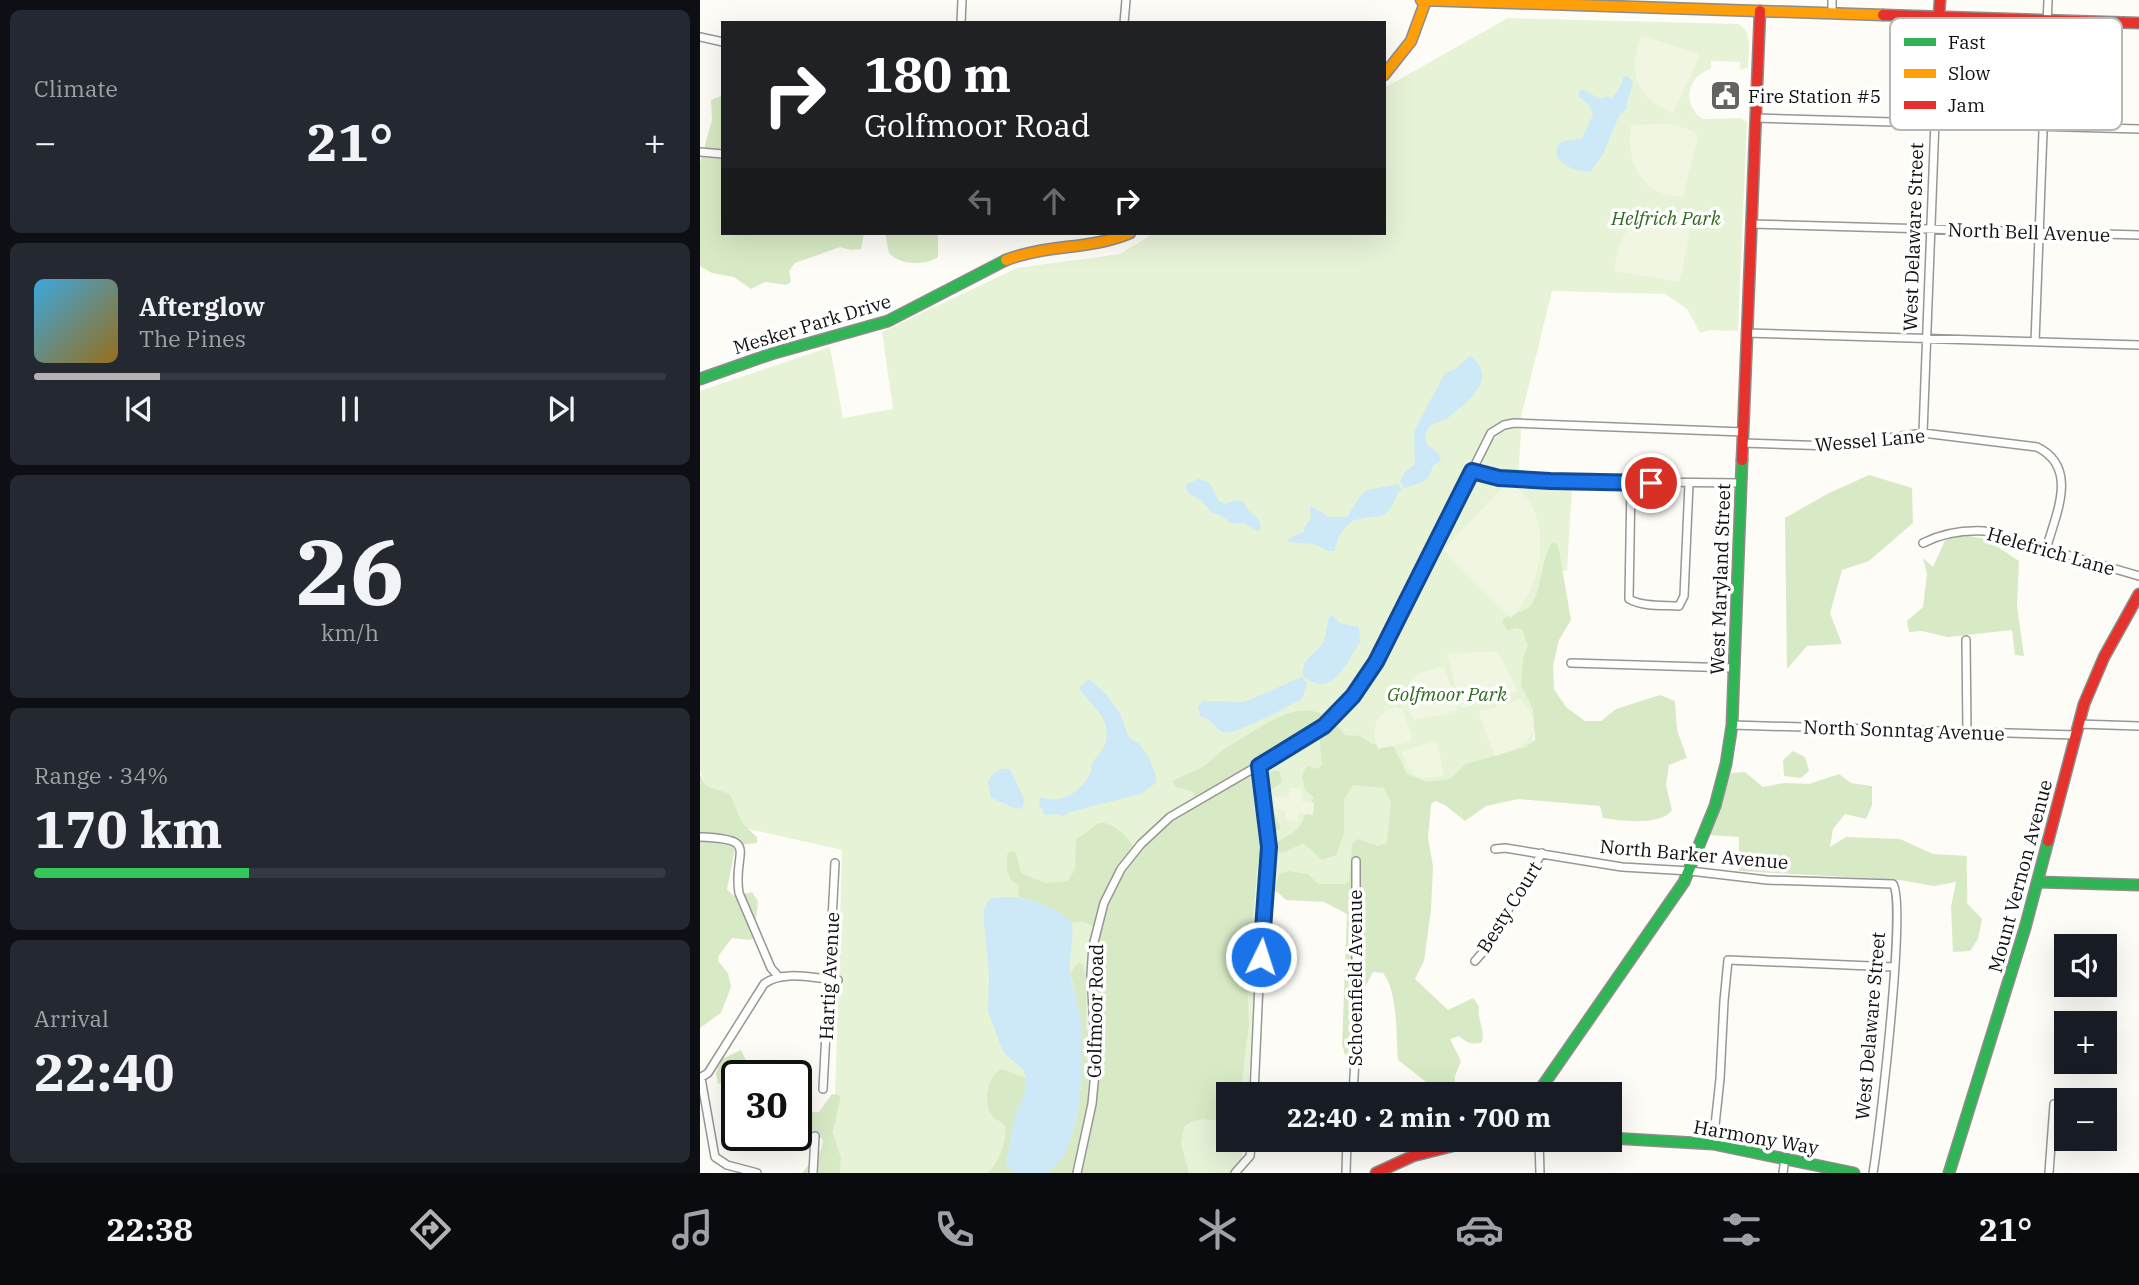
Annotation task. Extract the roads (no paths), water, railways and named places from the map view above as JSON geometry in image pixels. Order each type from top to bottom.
[{"type":"street","points":[[961,21],[962,0]]},
{"type":"street","points":[[1124,21],[1126,0]]},
{"type":"street","points":[[1386,73],[1407,52],[1420,21],[1423,0],[1761,7],[1832,13],[2012,18]]},
{"type":"street","points":[[1832,0],[1832,13]]},
{"type":"street","name":"West Delaware Street","points":[[1939,16],[1940,0]]},
{"type":"street","points":[[2048,0],[2048,18]]},
{"type":"street","name":"West Maryland Street","points":[[1545,1082],[1670,904],[1690,871],[1727,769],[1732,725],[1761,7]]},
{"type":"street","points":[[700,37],[721,42]]},
{"type":"street","points":[[1756,118],[1890,122]]},
{"type":"street","name":"West Delaware Street","points":[[1923,433],[1936,130]]},
{"type":"street","points":[[2035,341],[2043,130]]},
{"type":"street","points":[[700,152],[721,154]]},
{"type":"street","name":"North Bell Avenue","points":[[1751,224],[2139,235]]},
{"type":"street","name":"Mesker Park Drive","points":[[700,379],[754,359],[888,320],[1016,256],[1111,240],[1125,235]]},
{"type":"street","points":[[1747,333],[2139,345]]},
{"type":"street","name":"Wessel Lane","points":[[1504,425],[1541,424],[1743,437],[1832,446],[1923,433],[2038,447],[2055,461],[2062,480],[2062,494],[2048,551]]},
{"type":"street","name":"Golfmoor Road","points":[[1077,1173],[1092,1104],[1096,1041],[1091,974],[1095,938],[1104,903],[1121,869],[1154,830],[1183,808],[1324,726],[1345,706],[1376,662],[1489,436],[1504,425]]},
{"type":"street","points":[[1472,471],[1499,478],[1742,483]]},
{"type":"street","points":[[1631,482],[1629,599],[1634,602],[1679,606],[1684,596],[1689,484]]},
{"type":"street","name":"Helefrich Lane","points":[[1923,543],[1941,535],[1969,530],[1984,531],[2139,576]]},
{"type":"street","name":"Mount Vernon Avenue","points":[[1949,1173],[2000,1013],[2038,881],[2078,724],[2100,666],[2139,594]]},
{"type":"street","points":[[1966,640],[1966,732]]},
{"type":"street","points":[[1571,663],[1734,668]]},
{"type":"street","points":[[2078,724],[2139,726]]},
{"type":"street","name":"North Sonntag Avenue","points":[[1732,725],[2075,735]]},
{"type":"street","points":[[1255,1082],[1269,847],[1259,766]]},
{"type":"street","points":[[700,837],[732,839],[740,847],[742,853],[737,872],[739,893],[771,968],[778,976]]},
{"type":"street","name":"North Barker Avenue","points":[[1495,849],[1542,853],[1622,867],[1767,880],[1892,884]]},
{"type":"street","name":"Besty Court","points":[[1475,961],[1542,853]]},
{"type":"street","name":"Schoenfield Avenue","points":[[1354,1082],[1356,861]]},
{"type":"street","name":"Hartig Avenue","points":[[823,1089],[835,863]]},
{"type":"street","points":[[2038,881],[2139,885]]},
{"type":"street","name":"West Delaware Street","points":[[1873,1173],[1884,1093],[1894,967],[1897,891],[1892,884]]},
{"type":"street","points":[[1713,1144],[1728,961],[1894,967]]},
{"type":"street","points":[[757,1173],[727,1165],[715,1157],[700,1078],[708,1073],[764,984],[778,976],[838,980]]},
{"type":"street","points":[[2049,1173],[2054,1104]]},
{"type":"street","points":[[813,1173],[815,1136]]},
{"type":"street","name":"Harmony Way","points":[[1622,1139],[1713,1144],[1854,1173]]},
{"type":"street","points":[[1235,1173],[1250,1152]]},
{"type":"street","points":[[1346,1173],[1347,1152]]},
{"type":"street","points":[[1376,1173],[1413,1156],[1429,1152]]},
{"type":"street","points":[[1539,1152],[1540,1173]]},
{"type":"street","points":[[1783,1173],[1785,1158]]},
{"type":"water","points":[[1624,76],[1633,82],[1627,108],[1619,116],[1603,154],[1591,171],[1568,167],[1557,157],[1558,146],[1582,138],[1593,115],[1589,105],[1578,96],[1579,92],[1582,89],[1600,99],[1608,96],[1611,99],[1621,86]]},
{"type":"water","points":[[1470,356],[1482,373],[1478,389],[1449,417],[1429,427],[1426,443],[1439,454],[1441,461],[1433,466],[1429,476],[1423,481],[1404,488],[1400,481],[1405,472],[1415,464],[1414,431],[1445,373],[1455,369]]},
{"type":"water","points":[[1198,479],[1209,482],[1218,500],[1225,504],[1236,500],[1243,501],[1248,510],[1259,519],[1261,528],[1257,531],[1244,523],[1231,523],[1212,513],[1186,489],[1186,484]]},
{"type":"water","points":[[1398,484],[1402,490],[1398,492],[1385,515],[1354,520],[1340,534],[1334,551],[1314,544],[1288,542],[1288,539],[1304,532],[1311,518],[1310,506],[1330,517],[1347,517],[1367,490]]},
{"type":"water","points":[[1332,615],[1340,623],[1359,627],[1360,642],[1337,676],[1322,684],[1303,676],[1303,671],[1308,659],[1323,643],[1329,617]]},
{"type":"water","points":[[1302,677],[1307,683],[1302,699],[1238,730],[1223,732],[1208,719],[1200,716],[1198,707],[1203,701],[1244,702]]},
{"type":"water","points":[[1089,679],[1107,695],[1120,714],[1129,738],[1139,743],[1149,758],[1156,783],[1140,794],[1070,812],[1062,817],[1059,814],[1045,815],[1039,804],[1040,798],[1064,798],[1083,785],[1091,772],[1092,764],[1106,743],[1105,722],[1079,688]]},
{"type":"water","points":[[1010,769],[1024,799],[1023,807],[1018,809],[991,798],[988,782],[999,770]]},
{"type":"water","points":[[1006,897],[1042,904],[1058,911],[1072,923],[1070,972],[1080,1014],[1081,1085],[1071,1139],[1063,1156],[1048,1173],[1017,1173],[1009,1169],[1006,1163],[1017,1110],[1025,1092],[1026,1078],[1023,1069],[1002,1049],[988,1011],[989,973],[984,910],[992,898]]},
{"type":"place","name":"Fire Station #5","points":[[1725,96]]},
{"type":"park label","name":"Helfrich Park","points":[[1666,218]]},
{"type":"park label","name":"Golfmoor Park","points":[[1447,694]]}]
